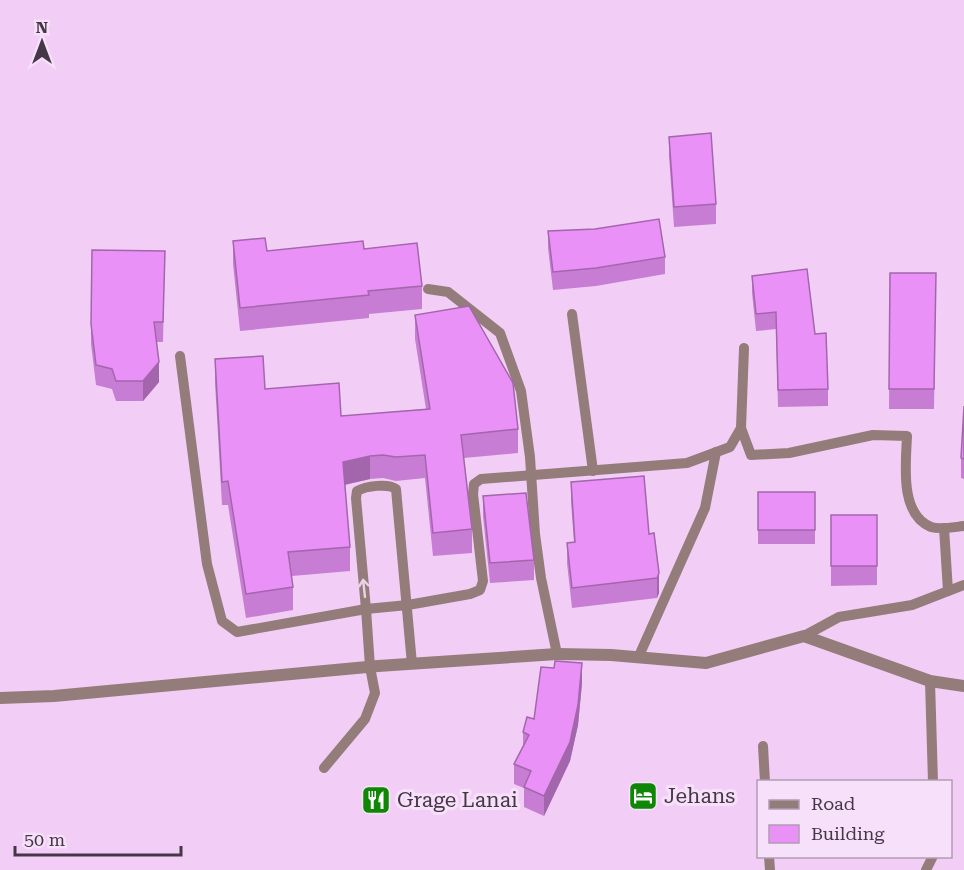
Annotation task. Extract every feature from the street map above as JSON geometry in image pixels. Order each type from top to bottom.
[{"type":"street","points":[[0,698],[54,696],[370,667],[556,654],[706,663],[804,636],[930,681],[964,686]]},
{"type":"lane","points":[[428,289],[448,292],[500,333],[521,391],[530,457],[540,567],[556,654]]},
{"type":"lane","points":[[572,314],[593,471]]},
{"type":"lane","points":[[744,348],[741,428],[751,455],[798,452],[873,435],[907,436],[906,487],[914,514],[931,526],[944,528],[964,526]]},
{"type":"lane","points":[[180,356],[207,564],[222,621],[237,632],[366,609],[408,605],[470,594],[480,590],[483,581],[473,494],[474,484],[481,479],[687,463],[730,447],[741,428]]},
{"type":"lane","points":[[638,658],[705,508],[716,452]]},
{"type":"lane","points":[[324,768],[365,719],[375,693],[370,667],[356,498],[357,491],[361,489],[393,486],[396,489],[412,664]]},
{"type":"lane","points":[[944,528],[948,591]]},
{"type":"lane","points":[[804,636],[839,617],[912,605],[964,585]]},
{"type":"lane","points":[[930,681],[933,780]]},
{"type":"lane","points":[[763,746],[765,780]]},
{"type":"building","points":[[711,133],[716,204],[674,207],[669,137]]},
{"type":"building","points":[[659,219],[665,257],[553,272],[548,231],[595,229]]},
{"type":"building","points":[[265,238],[267,251],[363,241],[364,249],[417,243],[422,286],[368,291],[369,295],[240,308],[233,241]]},
{"type":"building","points":[[92,250],[165,251],[163,322],[154,322],[159,362],[143,381],[116,381],[112,369],[96,365],[91,324]]},
{"type":"building","points":[[807,269],[815,334],[826,333],[828,389],[778,390],[776,312],[756,314],[752,276]]},
{"type":"building","points":[[890,273],[936,273],[934,389],[889,389]]},
{"type":"building","points":[[469,306],[513,383],[518,429],[461,435],[472,529],[433,533],[425,455],[370,456],[343,462],[350,547],[288,552],[293,587],[246,594],[228,481],[222,482],[215,359],[263,356],[265,389],[339,383],[341,416],[430,409],[415,315]]},
{"type":"building","points":[[964,406],[964,459],[961,458]]},
{"type":"building","points":[[644,476],[649,534],[654,533],[659,573],[657,578],[572,588],[567,543],[575,542],[571,482]]},
{"type":"building","points":[[758,492],[815,492],[815,530],[758,530]]},
{"type":"building","points":[[526,493],[534,560],[490,563],[483,496]]},
{"type":"building","points":[[831,515],[877,515],[877,566],[831,566]]},
{"type":"building","points":[[555,661],[582,663],[578,705],[570,742],[544,796],[524,787],[531,771],[514,764],[529,735],[523,732],[527,717],[534,719],[541,667],[554,668]]},
{"type":"place","name":"Jehans","points":[[643,796]]},
{"type":"place","name":"Grage Lanai","points":[[376,800]]}]
